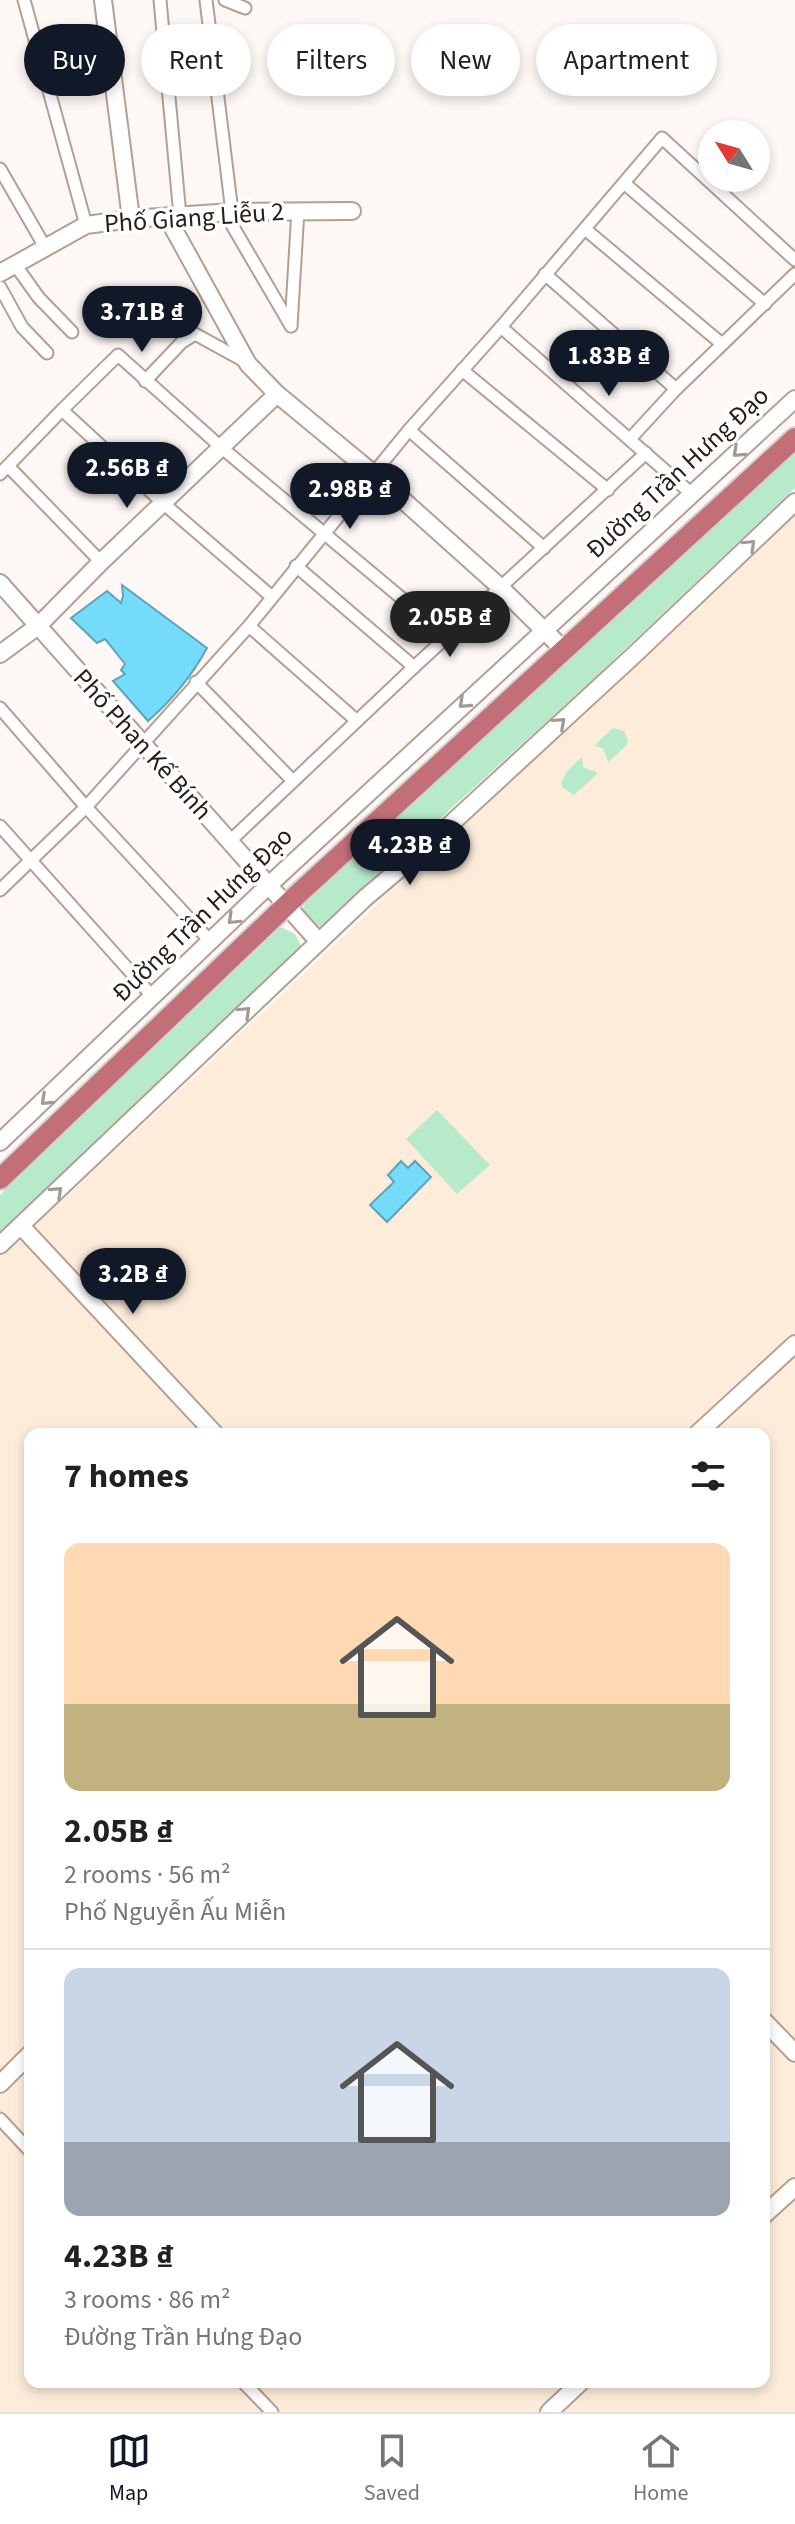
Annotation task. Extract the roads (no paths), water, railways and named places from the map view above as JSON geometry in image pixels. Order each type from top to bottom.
[{"type":"highway","name":"Đường Trần Hưng Đạo","points":[[0,1179],[286,906],[795,438]]},
{"type":"main road","points":[[103,0],[131,219]]},
{"type":"main road","name":"Phố Giang Liễu 2","points":[[4,273],[86,225],[229,213],[352,211]]},
{"type":"main road","points":[[174,216],[248,364],[277,394],[375,475],[500,587],[565,651]]},
{"type":"main road","points":[[0,654],[38,626],[277,394]]},
{"type":"main road","name":"Đường Trần Hưng Đạo","points":[[0,1142],[270,884],[795,399]]},
{"type":"main road","points":[[0,1245],[319,942],[633,656],[795,502]]},
{"type":"main road","name":"Phố Phan Kế Bính","points":[[0,583],[319,942]]},
{"type":"main road","points":[[21,1226],[209,1428]]},
{"type":"main road","points":[[704,1428],[794,1347]]},
{"type":"main road","points":[[770,2027],[795,2053]]},
{"type":"main road","points":[[0,2084],[24,2060]]},
{"type":"main road","points":[[770,2210],[795,2187]]},
{"type":"main road","points":[[549,2412],[575,2388]]},
{"type":"street","points":[[24,0],[86,225]]},
{"type":"street","points":[[160,0],[174,216]]},
{"type":"street","points":[[206,0],[229,213],[291,326],[298,210]]},
{"type":"street","points":[[225,0],[245,8]]},
{"type":"street","points":[[0,890],[86,807],[249,626],[409,430],[662,138],[795,260]]},
{"type":"street","points":[[0,169],[45,247]]},
{"type":"street","points":[[624,183],[765,304]]},
{"type":"street","points":[[585,229],[722,344]]},
{"type":"street","points":[[4,273],[39,298],[72,332]]},
{"type":"street","points":[[4,273],[22,327],[47,353]]},
{"type":"street","points":[[545,274],[676,389]]},
{"type":"street","points":[[630,439],[676,389],[795,274]]},
{"type":"street","points":[[501,327],[693,495]]},
{"type":"street","points":[[145,381],[182,342],[195,334],[248,364]]},
{"type":"street","points":[[101,562],[4,470],[118,355],[222,448],[448,637]]},
{"type":"street","points":[[462,370],[608,490]]},
{"type":"street","points":[[62,410],[272,597]]},
{"type":"street","points":[[409,430],[544,548]]},
{"type":"street","points":[[230,841],[646,453]]},
{"type":"street","points":[[296,566],[414,667]]},
{"type":"street","points":[[249,626],[357,721]]},
{"type":"street","points":[[196,682],[293,781]]},
{"type":"street","points":[[0,708],[210,941]]},
{"type":"street","points":[[0,826],[153,997]]},
{"type":"street","points":[[0,2119],[24,2145]]},
{"type":"street","points":[[249,2388],[272,2412]]},
{"type":"water","points":[[122,585],[207,648],[181,687],[148,721],[113,681],[125,674],[121,670],[125,664],[105,639],[97,643],[71,618],[107,591],[121,603]]},
{"type":"water","points":[[401,1161],[408,1168],[415,1161],[431,1177],[387,1222],[370,1205],[394,1182],[388,1175]]}]
